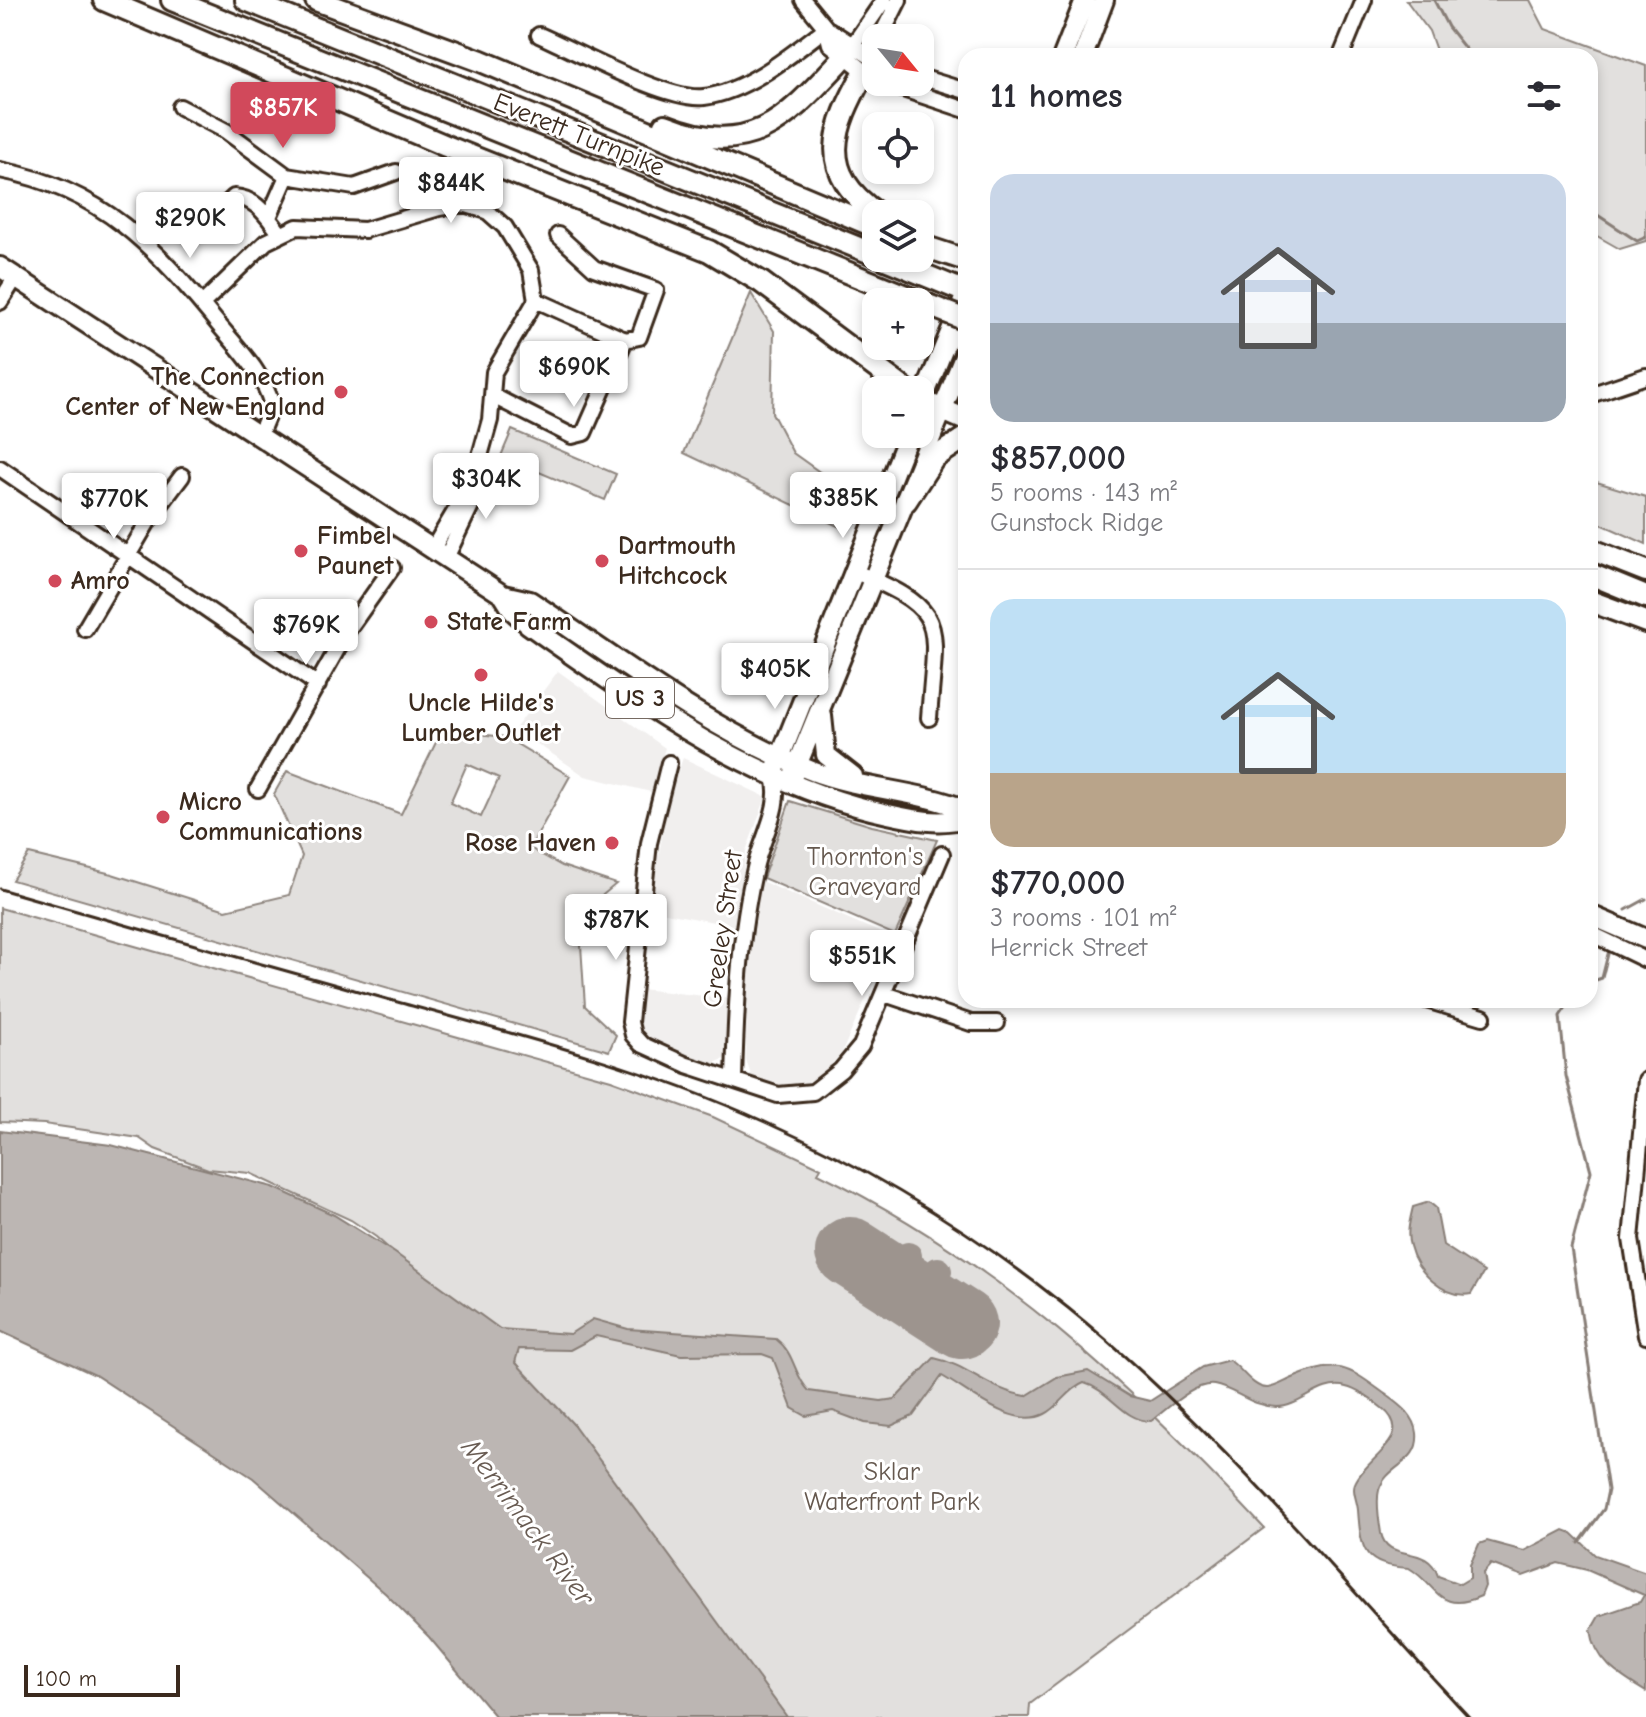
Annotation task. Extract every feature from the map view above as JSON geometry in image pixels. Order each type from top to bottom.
[{"type":"highway","points":[[104,0],[446,146],[709,251],[761,282],[886,376]]},
{"type":"highway","name":"Everett Turnpike","points":[[172,0],[928,305],[958,302]]},
{"type":"highway","name":"Everett Turnpike","points":[[246,0],[862,249]]},
{"type":"highway","points":[[316,0],[422,37],[862,221]]},
{"type":"highway","points":[[588,105],[636,114],[696,136],[734,139],[765,131],[783,118],[848,51]]},
{"type":"highway","points":[[862,86],[836,129],[836,161],[853,194],[862,201]]},
{"type":"highway","points":[[934,244],[958,257]]},
{"type":"highway","points":[[934,250],[958,258]]},
{"type":"highway","points":[[918,272],[940,281],[958,295]]},
{"type":"highway","points":[[934,408],[958,417]]},
{"type":"highway","points":[[906,501],[934,458],[958,442]]},
{"type":"highway","points":[[1598,552],[1646,571]]},
{"type":"highway","points":[[1598,577],[1646,597]]},
{"type":"highway","points":[[1598,604],[1646,622]]},
{"type":"main road","points":[[1066,48],[1085,0]]},
{"type":"main road","points":[[1086,48],[1104,0]]},
{"type":"main road","name":"US 3","points":[[8,272],[503,595],[530,601],[703,715],[799,765],[873,788],[958,808]]},
{"type":"main road","points":[[928,376],[958,315]]},
{"type":"main road","name":"Greeley Street","points":[[780,782],[799,765],[958,371]]},
{"type":"main road","name":"Greeley Street","points":[[780,782],[780,756],[903,448]]},
{"type":"main road","name":"US 3","points":[[503,595],[520,619],[556,644],[710,744],[780,782],[854,806],[909,818],[934,822],[958,819]]},
{"type":"main road","points":[[823,704],[821,739],[826,755],[838,768],[873,788]]},
{"type":"main road","points":[[1598,918],[1646,939]]},
{"type":"street","points":[[803,0],[826,28],[830,44],[862,59]]},
{"type":"street","points":[[848,51],[884,0]]},
{"type":"street","points":[[887,24],[899,0]]},
{"type":"street","points":[[1344,48],[1364,0]]},
{"type":"street","points":[[539,35],[664,90],[701,98],[727,92],[826,28]]},
{"type":"street","points":[[934,81],[958,89]]},
{"type":"street","points":[[934,95],[958,106]]},
{"type":"street","points":[[180,107],[226,131],[287,176],[354,187],[396,172]]},
{"type":"street","points":[[0,170],[56,184],[109,213],[165,261],[267,388],[272,405],[260,434]]},
{"type":"street","points":[[269,217],[287,176]]},
{"type":"street","points":[[191,238],[234,197],[245,198],[269,217],[280,233]]},
{"type":"street","points":[[202,304],[280,233],[322,227],[365,230],[439,208],[475,207],[487,211],[505,227],[520,247],[531,270],[536,300],[504,350],[494,372],[484,448],[473,481],[478,491],[439,554]]},
{"type":"street","points":[[536,300],[625,340],[639,337],[656,290],[594,268],[558,235]]},
{"type":"street","points":[[0,302],[8,272]]},
{"type":"street","points":[[493,396],[572,436],[584,433],[625,340]]},
{"type":"street","points":[[1598,392],[1646,376]]},
{"type":"street","points":[[0,468],[318,685]]},
{"type":"street","points":[[85,629],[128,555],[182,476]]},
{"type":"street","points":[[258,789],[348,630],[392,568]]},
{"type":"street","points":[[853,571],[912,597],[927,612],[934,649],[929,718]]},
{"type":"street","points":[[669,763],[649,843],[630,1022],[633,1035],[652,1051],[778,1095],[813,1092],[841,1070],[861,1046],[942,854]]},
{"type":"street","name":"Greeley Street","points":[[734,1079],[736,1022],[749,903],[755,865],[780,782]]},
{"type":"street","points":[[1598,937],[1646,960]]},
{"type":"street","points":[[885,994],[971,1023],[997,1023]]},
{"type":"street","points":[[1453,1008],[1483,1017]]},
{"type":"street","points":[[1646,1080],[1631,1239],[1636,1288],[1646,1336]]},
{"type":"shaded area","points":[[558,671],[665,748],[651,792],[585,776],[515,729]]},
{"type":"shaded area","points":[[683,758],[766,797],[746,851],[736,926],[649,910],[669,797]]},
{"type":"shaded area","points":[[761,881],[893,938],[842,1052],[820,1077],[796,1086],[763,1084],[751,1076],[746,1059],[747,986]]},
{"type":"shaded area","points":[[640,989],[732,999],[726,1058],[707,1066],[676,1057],[644,1038],[640,1028]]},
{"type":"green space","points":[[1406,0],[1530,0],[1545,29],[1597,48],[1435,48],[1429,31]]},
{"type":"green space","points":[[1598,48],[1646,66],[1646,241],[1620,249],[1598,237]]},
{"type":"green space","points":[[751,293],[774,331],[772,413],[793,453],[842,488],[853,515],[840,527],[684,453]]},
{"type":"green space","points":[[512,430],[616,474],[605,500],[501,456]]},
{"type":"green space","points":[[1598,482],[1646,497],[1646,544],[1598,523]]},
{"type":"green space","points":[[442,730],[505,737],[570,776],[530,848],[562,866],[616,884],[579,915],[585,1006],[616,1035],[609,1051],[12,880],[29,854],[112,874],[226,910],[289,895],[302,856],[274,794],[287,771],[401,814]],"holes":[[[467,764],[499,778],[481,817],[450,803]]]},
{"type":"green space","name":"Thornton's Graveyard","points":[[790,801],[872,826],[937,840],[895,935],[763,878]]},
{"type":"green space","name":"Sklar Waterfront Park","points":[[0,908],[611,1080],[713,1117],[821,1168],[818,1173],[944,1245],[1058,1329],[1163,1424],[1264,1528],[1030,1704],[1029,1717],[779,1717],[515,1361],[376,1237],[351,1220],[250,1173],[208,1169],[155,1149],[139,1138],[44,1124],[0,1122]]},
{"type":"water","name":"Merrimack River","points":[[0,1131],[111,1145],[273,1187],[334,1215],[395,1253],[500,1329],[570,1334],[593,1319],[628,1329],[776,1339],[787,1351],[809,1391],[881,1401],[895,1399],[934,1358],[957,1366],[1000,1389],[1026,1396],[1057,1377],[1088,1371],[1129,1396],[1150,1401],[1203,1367],[1229,1360],[1256,1385],[1267,1388],[1311,1371],[1335,1367],[1345,1369],[1398,1404],[1411,1416],[1416,1427],[1417,1443],[1413,1451],[1389,1474],[1379,1490],[1379,1517],[1385,1542],[1391,1548],[1426,1559],[1438,1576],[1460,1584],[1470,1578],[1470,1565],[1479,1544],[1487,1541],[1524,1551],[1564,1530],[1572,1533],[1595,1555],[1646,1573],[1646,1692],[1610,1667],[1598,1651],[1591,1630],[1599,1616],[1640,1602],[1644,1595],[1587,1570],[1558,1563],[1523,1576],[1491,1564],[1483,1573],[1485,1586],[1481,1596],[1456,1602],[1440,1596],[1409,1568],[1382,1564],[1368,1554],[1361,1536],[1355,1484],[1387,1446],[1394,1428],[1391,1418],[1382,1408],[1351,1388],[1328,1387],[1294,1403],[1277,1407],[1258,1404],[1222,1387],[1206,1385],[1181,1398],[1151,1421],[1132,1416],[1102,1392],[1084,1383],[1050,1411],[1032,1418],[1019,1417],[992,1407],[942,1376],[913,1416],[891,1426],[865,1423],[833,1411],[806,1416],[792,1408],[773,1358],[762,1354],[681,1355],[596,1336],[570,1350],[519,1349],[515,1362],[573,1424],[787,1717],[496,1717],[429,1637],[386,1594],[253,1478],[95,1375],[0,1331]]},
{"type":"water","points":[[1429,1202],[1436,1208],[1443,1245],[1484,1272],[1471,1294],[1441,1288],[1418,1265],[1413,1255],[1408,1236],[1413,1207]]},
{"type":"waterway","points":[[1434,0],[1448,27],[1465,48]]},
{"type":"waterway","points":[[1598,215],[1637,241],[1646,237]]},
{"type":"waterway","points":[[1626,910],[1646,899]]},
{"type":"waterway","points":[[1598,979],[1602,978],[1609,950]]},
{"type":"waterway","points":[[1566,1008],[1560,1016],[1566,1076],[1591,1171],[1571,1248],[1608,1490],[1604,1509],[1579,1543]]},
{"type":"taxiway","points":[[892,1279],[908,1256]]},
{"type":"taxiway","points":[[921,1297],[938,1271]]},
{"type":"runway","points":[[850,1252],[962,1324]]},
{"type":"railway","points":[[0,889],[539,1041],[631,1070],[765,1122],[884,1182],[997,1254],[1122,1354],[1275,1505],[1469,1717]]},
{"type":"place","name":"The Connection Center of New England","points":[[341,392]]},
{"type":"place","name":"Fimbel Paunet","points":[[301,551]]},
{"type":"place","name":"Dartmouth Hitchcock","points":[[602,561]]},
{"type":"place","name":"Amro","points":[[55,581]]},
{"type":"place","name":"State Farm","points":[[431,622]]},
{"type":"place","name":"Uncle Hilde's Lumber Outlet","points":[[481,675]]},
{"type":"place","name":"Micro Communications","points":[[163,817]]},
{"type":"place","name":"Rose Haven","points":[[612,843]]}]
